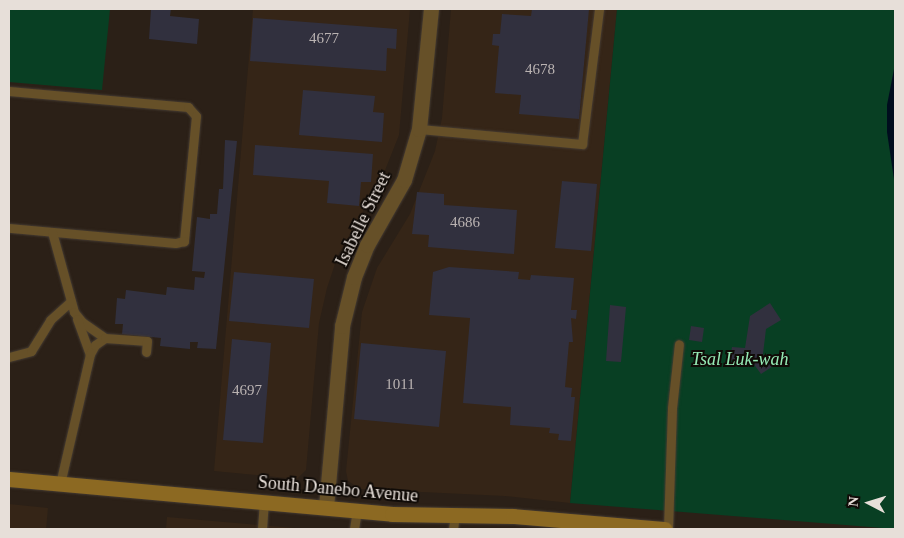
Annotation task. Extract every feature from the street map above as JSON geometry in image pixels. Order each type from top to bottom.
[{"type":"street","name":"Isabelle Street","points":[[326,507],[342,326],[347,303],[367,245],[404,180],[419,129],[431,9]]},
{"type":"street","name":"South Danebo Avenue","points":[[9,479],[326,507],[454,522],[512,516],[664,529]]},
{"type":"lane","points":[[419,129],[582,144],[599,9]]},
{"type":"lane","points":[[9,91],[188,107],[195,112],[184,241],[175,243],[9,228]]},
{"type":"lane","points":[[52,232],[74,312],[90,354]]},
{"type":"lane","points":[[9,357],[31,351],[50,320],[71,301]]},
{"type":"lane","points":[[74,312],[82,322],[105,338],[147,342],[146,352]]},
{"type":"lane","points":[[60,484],[90,354],[95,345],[105,338]]},
{"type":"lane","points":[[668,529],[672,408],[678,344]]},
{"type":"lane","points":[[262,529],[264,502]]},
{"type":"lane","points":[[354,529],[357,510]]},
{"type":"shaded area","points":[[253,9],[410,9],[399,135],[382,178],[338,255],[327,288],[319,323],[306,470],[297,479],[214,471]]},
{"type":"shaded area","points":[[451,9],[617,9],[570,503],[505,496],[360,489],[348,481],[346,471],[362,312],[377,268],[410,214],[435,151],[442,118]]},
{"type":"shaded area","points":[[9,504],[48,508],[46,529],[9,529]]},
{"type":"shaded area","points":[[167,517],[306,529],[166,529]]},
{"type":"green space","points":[[9,9],[110,9],[102,90],[9,82]]},
{"type":"green space","name":"Tsal Luk-wah","points":[[617,9],[895,9],[895,529],[570,503]]},
{"type":"water","points":[[895,64],[895,186],[887,132],[887,105]]},
{"type":"building","points":[[151,9],[171,9],[170,16],[199,19],[197,44],[149,39]]},
{"type":"building","points":[[532,9],[589,9],[579,119],[519,114],[521,95],[495,93],[499,46],[492,45],[493,34],[500,34],[502,14],[531,16]]},
{"type":"building","points":[[253,18],[397,29],[396,49],[387,48],[386,71],[250,61]]},
{"type":"building","points":[[303,90],[375,96],[373,112],[384,113],[382,142],[299,135]]},
{"type":"building","points":[[225,140],[237,141],[216,349],[197,348],[198,342],[190,342],[190,349],[160,346],[161,338],[122,334],[123,324],[115,324],[117,298],[125,299],[126,290],[166,295],[167,287],[194,290],[195,277],[204,278],[205,272],[192,271],[197,217],[210,219],[210,214],[217,214],[219,189],[223,189]]},
{"type":"building","points":[[255,145],[373,154],[371,182],[361,182],[359,206],[327,203],[329,181],[253,175]]},
{"type":"building","points":[[562,181],[597,184],[591,251],[555,248]]},
{"type":"building","points":[[417,192],[444,194],[444,205],[517,210],[514,254],[428,247],[429,235],[412,234]]},
{"type":"building","points":[[449,267],[519,272],[518,279],[530,280],[531,275],[574,278],[571,310],[577,310],[576,319],[571,318],[573,342],[569,342],[565,387],[572,388],[571,397],[575,397],[571,441],[558,440],[559,434],[549,433],[550,428],[510,425],[511,407],[463,403],[470,318],[429,315],[433,272]]},
{"type":"building","points":[[234,272],[314,279],[309,328],[229,321]]},
{"type":"building","points":[[770,303],[781,320],[766,329],[763,354],[772,367],[761,374],[753,363],[730,360],[732,347],[745,348],[750,316]]},
{"type":"building","points":[[610,305],[626,307],[621,362],[606,361]]},
{"type":"building","points":[[691,326],[704,328],[702,342],[689,340]]},
{"type":"building","points":[[232,339],[271,343],[263,443],[223,440]]},
{"type":"building","points":[[361,343],[446,351],[439,427],[354,419]]}]
